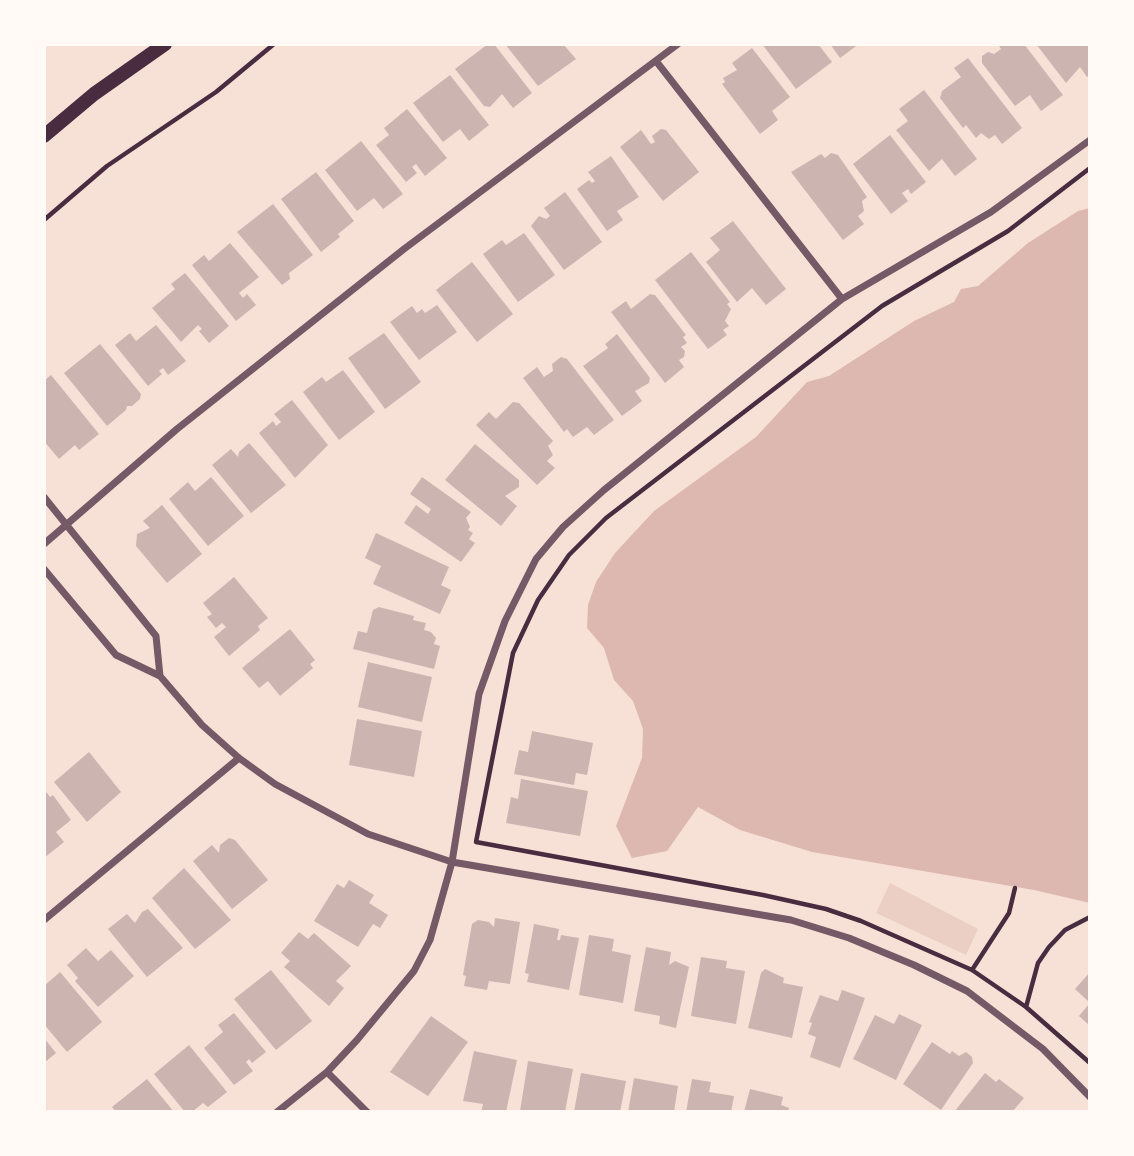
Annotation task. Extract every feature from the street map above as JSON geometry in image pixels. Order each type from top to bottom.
[{"type":"main road","points":[[44,136],[94,94],[165,44]]},
{"type":"street","points":[[44,544],[177,429],[404,249],[678,44]]},
{"type":"street","points":[[656,61],[842,299]]},
{"type":"street","points":[[277,1112],[327,1072],[414,971],[430,940],[452,862],[479,694],[505,621],[536,559],[563,527],[604,491],[842,299],[991,212],[1090,140]]},
{"type":"street","points":[[44,497],[156,636],[160,676]]},
{"type":"street","points":[[44,569],[116,655],[160,676],[202,725],[239,758],[275,784],[368,834],[452,862],[791,920],[849,938],[967,991],[1043,1049],[1090,1097]]},
{"type":"street","points":[[44,920],[239,758]]},
{"type":"street","points":[[327,1072],[367,1112]]},
{"type":"path","points":[[44,220],[107,166],[216,92],[274,44]]},
{"type":"path","points":[[476,842],[513,653],[538,600],[569,555],[606,518],[882,306],[1008,231],[1090,168]]},
{"type":"path","points":[[972,970],[1009,913],[1014,888]]},
{"type":"path","points":[[1026,1007],[1038,963],[1049,947],[1065,930],[1090,917]]},
{"type":"shaded area","points":[[1090,208],[1090,903],[1034,890],[812,852],[740,830],[698,807],[667,851],[632,858],[616,826],[642,758],[643,729],[633,701],[614,680],[604,648],[587,628],[588,605],[596,582],[615,553],[654,511],[756,437],[807,382],[829,376],[914,321],[954,302],[961,289],[978,286],[1028,243],[1078,211]]},
{"type":"shaded area","points":[[890,883],[978,929],[966,955],[876,913]]},
{"type":"building","points":[[488,44],[494,44],[532,93],[513,108],[502,94],[490,107],[484,106],[455,69]]},
{"type":"building","points":[[505,44],[563,44],[576,59],[538,86]]},
{"type":"building","points":[[762,44],[818,44],[832,62],[796,89]]},
{"type":"building","points":[[830,44],[859,44],[840,58]]},
{"type":"building","points":[[998,44],[1024,44],[1063,95],[1041,111],[1030,95],[1015,106],[982,63],[982,56],[988,52],[994,54],[1001,49]]},
{"type":"building","points":[[1036,44],[1090,44],[1090,75],[1087,77],[1080,67],[1066,83]]},
{"type":"building","points":[[752,48],[790,97],[772,111],[778,120],[760,134],[722,84],[725,82],[723,78],[737,70],[732,63]]},
{"type":"building","points":[[968,58],[1022,128],[1002,144],[995,135],[989,139],[981,133],[976,138],[966,125],[963,128],[940,98],[942,91],[961,77],[954,68]]},
{"type":"building","points":[[450,75],[489,125],[469,141],[460,129],[443,142],[413,103]]},
{"type":"building","points":[[924,90],[977,159],[955,176],[942,159],[929,171],[896,130],[908,121],[899,109]]},
{"type":"building","points":[[407,109],[447,158],[425,176],[416,164],[412,167],[417,173],[406,182],[376,145],[389,135],[384,128]]},
{"type":"building","points":[[661,129],[666,130],[699,172],[663,201],[620,147],[641,130],[651,144],[655,142],[652,136]]},
{"type":"building","points":[[890,135],[926,182],[911,194],[908,189],[902,193],[908,201],[891,214],[853,164]]},
{"type":"building","points":[[361,141],[403,194],[383,209],[374,198],[357,211],[325,170]]},
{"type":"building","points":[[831,153],[838,155],[867,197],[862,201],[864,211],[858,216],[864,224],[843,240],[791,172],[821,154],[825,158]]},
{"type":"building","points":[[611,156],[639,197],[617,211],[623,220],[607,231],[577,189],[589,180],[592,183],[595,181],[588,172]]},
{"type":"building","points":[[316,172],[354,221],[321,252],[281,199]]},
{"type":"building","points":[[565,192],[602,242],[564,270],[531,226],[539,216],[546,219],[550,216],[544,208]]},
{"type":"building","points":[[273,204],[313,255],[289,273],[290,279],[282,285],[237,232]]},
{"type":"building","points":[[733,221],[786,289],[766,305],[752,288],[737,302],[706,262],[720,250],[710,238]]},
{"type":"building","points":[[524,233],[555,275],[518,302],[483,254],[502,240],[506,245]]},
{"type":"building","points":[[230,243],[259,277],[239,293],[243,298],[247,294],[256,305],[236,321],[192,265],[204,255],[209,261]]},
{"type":"building","points":[[691,252],[730,302],[727,304],[731,309],[725,321],[729,326],[723,330],[727,335],[708,349],[655,280]]},
{"type":"building","points":[[472,262],[513,314],[477,342],[436,290]]},
{"type":"building","points":[[185,273],[229,326],[209,343],[199,331],[202,329],[198,325],[181,342],[152,308],[175,289],[171,284]]},
{"type":"building","points":[[650,294],[655,295],[686,335],[683,337],[687,343],[681,347],[685,351],[684,357],[679,360],[684,367],[665,383],[611,312],[626,301],[631,309]]},
{"type":"building","points":[[437,305],[457,332],[419,360],[390,322],[412,306],[417,313],[422,309],[425,313]]},
{"type":"building","points":[[156,325],[186,361],[168,375],[163,368],[159,371],[162,374],[148,386],[115,345],[130,333],[136,341]]},
{"type":"building","points":[[384,333],[421,382],[385,409],[348,358]]},
{"type":"building","points":[[617,334],[650,378],[649,383],[635,391],[642,401],[622,416],[583,366],[608,348],[605,344]]},
{"type":"building","points":[[100,344],[141,394],[140,399],[132,406],[127,406],[126,410],[107,426],[64,373]]},
{"type":"building","points":[[561,357],[567,359],[614,420],[594,435],[587,427],[573,437],[567,429],[564,432],[523,378],[537,367],[544,377],[553,371],[552,364]]},
{"type":"building","points":[[343,370],[375,412],[339,440],[303,392],[322,377],[326,382]]},
{"type":"building","points":[[51,375],[99,434],[79,450],[75,445],[59,459],[44,441],[44,381]]},
{"type":"building","points":[[292,400],[328,445],[295,478],[259,433],[273,421],[276,426],[281,422],[274,414]]},
{"type":"building","points":[[513,402],[519,403],[553,441],[548,446],[553,455],[547,461],[555,468],[537,485],[476,425],[489,412],[496,419]]},
{"type":"building","points":[[249,443],[286,485],[251,513],[212,465],[231,449],[238,457],[239,452]]},
{"type":"building","points":[[475,444],[519,480],[519,487],[505,496],[517,506],[501,526],[445,480]]},
{"type":"building","points":[[211,477],[244,516],[208,546],[169,499],[188,482],[195,491]]},
{"type":"building","points":[[422,477],[471,512],[466,518],[470,527],[468,530],[473,533],[469,539],[475,543],[461,562],[404,523],[416,505],[428,514],[431,509],[410,494]]},
{"type":"building","points":[[162,505],[202,554],[167,583],[136,546],[137,534],[150,528],[143,521]]},
{"type":"building","points":[[376,533],[449,567],[441,585],[451,590],[440,614],[373,584],[381,566],[365,558]]},
{"type":"building","points":[[234,577],[268,618],[258,626],[260,630],[229,656],[214,637],[226,627],[222,623],[216,628],[207,617],[212,614],[203,603]]},
{"type":"building","points":[[379,607],[414,616],[413,620],[426,623],[424,630],[431,632],[436,638],[434,644],[440,646],[434,669],[353,649],[358,631],[367,633],[373,610]]},
{"type":"building","points":[[290,629],[315,660],[310,664],[313,668],[280,696],[268,681],[259,688],[242,668]]},
{"type":"building","points":[[368,662],[432,677],[422,722],[358,707]]},
{"type":"building","points":[[357,719],[422,731],[414,777],[349,765]]},
{"type":"building","points":[[532,731],[593,743],[587,775],[576,773],[574,785],[514,774],[519,750],[528,752]]},
{"type":"building","points":[[89,752],[121,792],[87,822],[54,782]]},
{"type":"building","points":[[521,779],[588,791],[580,836],[506,823],[511,797],[518,799]]},
{"type":"building","points":[[44,789],[50,797],[53,795],[71,820],[56,832],[64,842],[44,858]]},
{"type":"building","points":[[229,838],[235,840],[268,880],[232,909],[193,861],[212,845],[219,853],[220,845]]},
{"type":"building","points":[[184,868],[231,920],[195,949],[152,898]]},
{"type":"building","points":[[349,880],[374,895],[369,903],[388,915],[380,928],[373,924],[358,947],[314,921],[337,884],[344,888]]},
{"type":"building","points":[[148,909],[183,948],[147,977],[108,929],[127,914],[135,923],[142,912]]},
{"type":"building","points":[[495,918],[520,922],[510,984],[489,981],[487,990],[464,986],[466,976],[463,975],[472,924],[478,920],[489,922],[494,927]]},
{"type":"building","points":[[534,924],[559,929],[557,940],[560,940],[561,935],[579,938],[569,990],[527,982],[529,974],[525,973]]},
{"type":"building","points":[[299,932],[308,939],[314,933],[351,966],[336,981],[344,988],[329,1006],[284,967],[290,961],[281,953]]},
{"type":"building","points":[[589,935],[614,939],[612,951],[631,955],[623,1003],[579,995]]},
{"type":"building","points":[[646,947],[671,952],[669,965],[675,961],[689,967],[676,1028],[659,1024],[660,1016],[634,1011]]},
{"type":"building","points":[[86,948],[98,961],[111,950],[134,976],[98,1007],[75,981],[78,978],[67,965]]},
{"type":"building","points":[[701,957],[727,961],[726,968],[745,971],[736,1024],[691,1016]]},
{"type":"building","points":[[765,969],[784,978],[783,983],[803,987],[792,1038],[748,1028],[761,973]]},
{"type":"building","points":[[271,970],[312,1021],[276,1050],[234,999]]},
{"type":"building","points":[[60,972],[102,1022],[67,1052],[44,1024],[44,986]]},
{"type":"building","points":[[1090,972],[1090,1003],[1075,989]]},
{"type":"building","points":[[842,990],[865,998],[840,1068],[810,1057],[816,1037],[808,1034],[812,1023],[809,1022],[820,995],[838,1001]]},
{"type":"building","points":[[1090,1003],[1090,1026],[1079,1016]]},
{"type":"building","points":[[234,1013],[266,1052],[252,1063],[249,1059],[246,1062],[253,1071],[234,1085],[204,1048],[223,1032],[218,1025]]},
{"type":"building","points":[[899,1014],[922,1025],[896,1080],[853,1059],[875,1015],[894,1024]]},
{"type":"building","points":[[431,1016],[468,1042],[428,1096],[390,1072]]},
{"type":"building","points":[[44,1038],[56,1053],[44,1063]]},
{"type":"building","points":[[932,1042],[950,1054],[952,1051],[959,1056],[966,1052],[972,1057],[973,1063],[941,1110],[903,1084]]},
{"type":"building","points":[[189,1045],[227,1092],[208,1107],[203,1103],[192,1112],[185,1112],[154,1074]]},
{"type":"building","points":[[474,1051],[517,1060],[506,1112],[481,1112],[483,1104],[463,1101]]},
{"type":"building","points":[[528,1061],[573,1069],[565,1112],[520,1111]]},
{"type":"building","points":[[581,1073],[626,1081],[620,1112],[574,1112]]},
{"type":"building","points":[[985,1073],[996,1082],[999,1079],[1024,1098],[1012,1112],[954,1112]]},
{"type":"building","points":[[634,1078],[678,1086],[674,1112],[628,1112]]},
{"type":"building","points":[[147,1079],[174,1112],[116,1112],[112,1107]]},
{"type":"building","points":[[692,1079],[711,1082],[709,1092],[734,1096],[731,1112],[686,1112]]},
{"type":"building","points":[[750,1089],[783,1097],[781,1105],[789,1108],[788,1112],[744,1112]]}]
